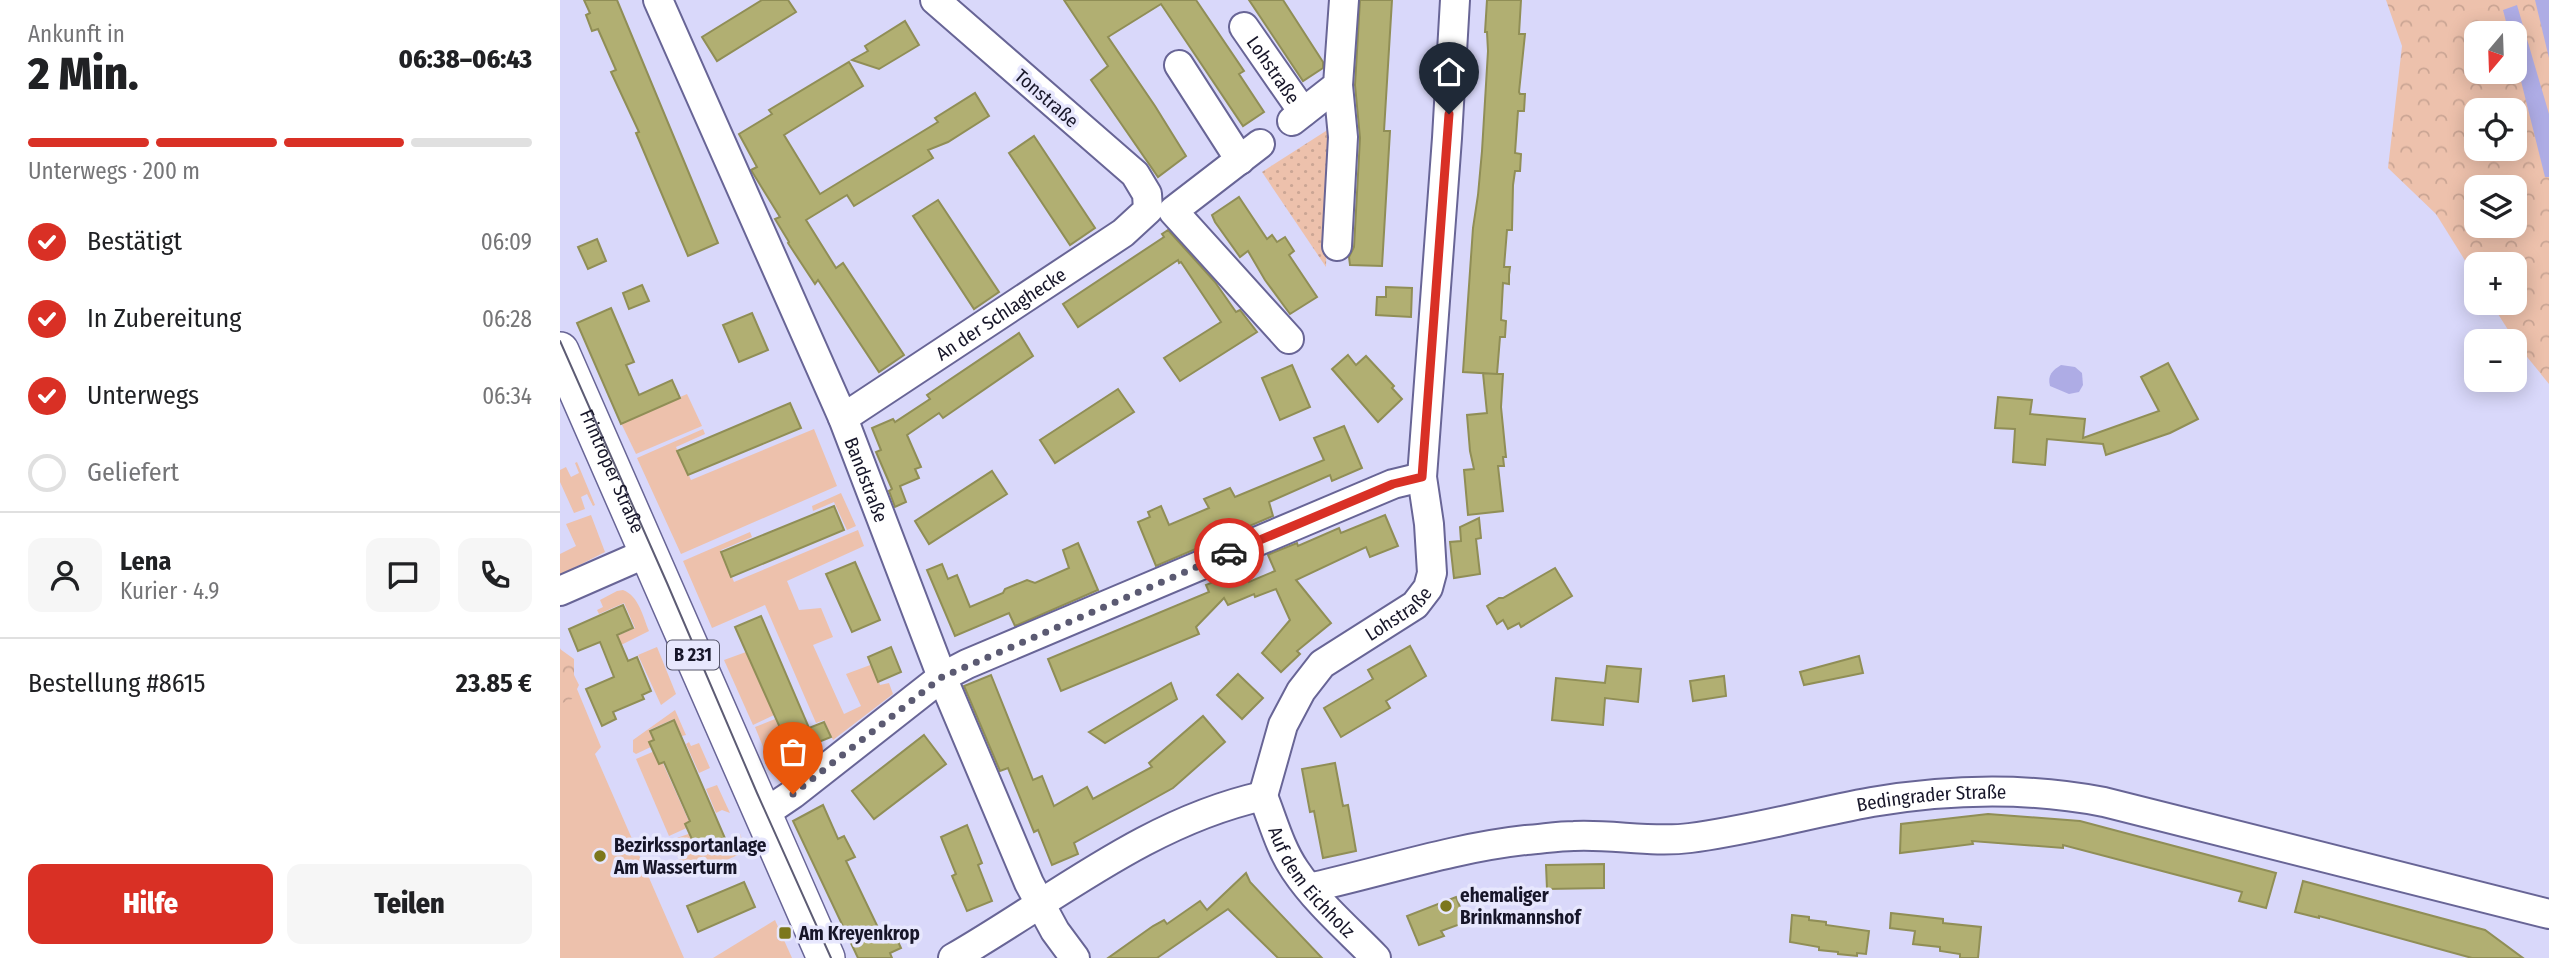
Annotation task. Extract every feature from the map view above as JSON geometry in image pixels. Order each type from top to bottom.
[{"type":"main road","name":"Frintroper Straße","points":[[560,351],[826,958]]},
{"type":"street","name":"Bandstraße","points":[[657,0],[843,418],[942,677],[1039,903],[1074,958]]},
{"type":"street","name":"Tonstraße","points":[[935,0],[1135,174],[1161,207],[1289,339]]},
{"type":"street","points":[[1325,0],[1343,12],[1338,85],[1343,137],[1336,246]]},
{"type":"street","name":"Lohstraße","points":[[1263,796],[1283,725],[1311,677],[1322,664],[1415,605],[1428,587],[1432,573],[1432,551],[1422,477],[1455,0]]},
{"type":"street","name":"Lohstraße","points":[[1244,27],[1297,117],[1338,85]]},
{"type":"street","points":[[1161,207],[1250,152],[1179,65]]},
{"type":"street","name":"An der Schlaghecke","points":[[843,418],[1123,233],[1148,210],[1161,207]]},
{"type":"street","points":[[762,815],[793,794],[942,677],[1393,484],[1422,477]]},
{"type":"street","name":"Frintroper Straße","points":[[560,591],[649,552]]},
{"type":"street","name":"Bedingrader Straße","points":[[1309,888],[1490,845],[1574,836],[1687,839],[1870,802],[2003,790],[2104,802],[2549,914]]},
{"type":"street","points":[[953,958],[1149,838],[1200,815],[1263,796]]},
{"type":"street","name":"Auf dem Eichholz","points":[[1263,796],[1294,869],[1376,958]]},
{"type":"green space","points":[[2386,0],[2549,0],[2549,384],[2527,357],[2527,329],[2508,329],[2499,315],[2527,315],[2527,252],[2464,252],[2464,259],[2436,214],[2388,168],[2402,46]]},
{"type":"green space","points":[[1329,129],[1326,267],[1262,172]]},
{"type":"green space","points":[[687,394],[702,426],[636,454],[621,423]]},
{"type":"green space","points":[[703,429],[705,434],[676,447],[691,480],[814,429],[837,486],[681,554],[637,458]]},
{"type":"green space","points":[[577,462],[595,505],[593,506],[587,494],[581,497],[585,509],[574,513],[560,482],[560,470],[566,467],[571,477],[579,473],[575,463]]},
{"type":"green space","points":[[841,493],[856,526],[847,530],[834,502],[813,511],[812,506]]},
{"type":"green space","points":[[591,515],[605,552],[560,575],[560,554],[576,546],[566,524]]},
{"type":"green space","points":[[858,530],[864,546],[787,581],[799,610],[821,608],[833,637],[813,645],[844,714],[861,706],[846,674],[873,664],[880,685],[889,683],[893,694],[833,740],[824,720],[816,723],[765,605],[712,628],[683,561],[750,532],[752,537],[721,550],[734,582]]},
{"type":"green space","points":[[623,590],[637,602],[649,631],[611,650],[603,642],[635,628],[624,603],[599,614],[597,610],[603,607],[600,600]]},
{"type":"green space","points":[[657,647],[676,694],[661,705],[638,655]]},
{"type":"green space","name":"Bezirkssportanlage Am Wasserturm","points":[[560,648],[601,747],[595,754],[684,958],[560,958]]},
{"type":"green space","points":[[560,649],[574,659],[574,675],[579,685],[572,699],[560,704]]},
{"type":"green space","points":[[746,652],[774,715],[753,725],[724,660]]},
{"type":"green space","points":[[675,710],[686,735],[682,736],[674,719],[649,730],[655,745],[636,754],[633,752],[633,740]]},
{"type":"green space","points":[[775,719],[784,738],[802,730],[810,758],[780,780],[774,774],[755,727]]},
{"type":"green space","points":[[689,742],[691,746],[699,743],[710,768],[699,773],[686,744]]},
{"type":"green space","points":[[657,750],[691,826],[669,836],[636,759]]},
{"type":"green space","points":[[717,785],[730,813],[722,810],[716,813],[706,789]]},
{"type":"green space","points":[[694,832],[704,854],[740,834],[747,851],[695,874],[683,869],[671,840]]},
{"type":"green space","points":[[775,920],[792,958],[713,958]]},
{"type":"water","points":[[2535,0],[2549,0],[2549,58]]},
{"type":"water","points":[[2517,5],[2522,21],[2506,21],[2503,10]]},
{"type":"water","points":[[2527,39],[2549,114],[2549,177],[2545,177],[2522,84],[2527,84]]},
{"type":"water","points":[[2061,365],[2075,367],[2082,373],[2083,385],[2079,392],[2069,394],[2050,386],[2051,373]]},
{"type":"building","points":[[584,0],[617,0],[718,243],[688,256],[636,133],[639,132],[611,72],[616,70],[598,29],[592,31],[586,15],[590,13]]},
{"type":"building","points":[[762,0],[788,0],[796,12],[717,61],[702,37]]},
{"type":"building","points":[[1064,0],[1196,0],[1244,71],[1239,74],[1264,112],[1243,126],[1161,4],[1108,37],[1186,156],[1158,177],[1091,80],[1108,66]]},
{"type":"building","points":[[1249,0],[1283,0],[1323,62],[1323,68],[1303,81]]},
{"type":"building","points":[[1360,0],[1392,0],[1384,131],[1390,131],[1382,266],[1350,265],[1349,257],[1354,247],[1360,138],[1355,85]]},
{"type":"building","points":[[1487,0],[1521,0],[1519,34],[1525,34],[1519,92],[1525,94],[1524,111],[1518,111],[1515,153],[1521,154],[1520,171],[1515,171],[1513,185],[1512,230],[1507,230],[1504,267],[1510,267],[1509,284],[1503,283],[1501,320],[1506,321],[1505,337],[1500,337],[1497,374],[1503,374],[1501,407],[1506,457],[1503,457],[1504,466],[1498,466],[1503,511],[1468,515],[1464,470],[1474,469],[1467,415],[1487,413],[1483,373],[1463,372],[1473,228],[1482,151],[1488,51],[1485,32]]},
{"type":"building","points":[[905,21],[919,45],[879,69],[852,60],[868,51],[865,46]]},
{"type":"building","points":[[849,62],[863,86],[784,135],[820,194],[938,122],[935,118],[975,93],[989,116],[948,142],[928,150],[933,158],[854,206],[847,195],[806,220],[836,268],[843,263],[904,355],[879,372],[818,280],[815,284],[788,243],[775,219],[780,217],[751,170],[757,167],[739,134],[772,114],[769,110]]},
{"type":"building","points":[[1034,136],[1095,228],[1070,245],[1009,153]]},
{"type":"building","points":[[1239,197],[1267,239],[1272,235],[1277,242],[1285,237],[1294,251],[1289,255],[1317,297],[1290,314],[1248,251],[1240,257],[1215,222],[1212,215]]},
{"type":"building","points":[[938,200],[999,292],[974,309],[913,216]]},
{"type":"building","points":[[1168,230],[1215,282],[1236,312],[1240,310],[1257,332],[1180,381],[1164,358],[1221,322],[1178,260],[1078,327],[1063,304],[1164,237],[1162,234]]},
{"type":"building","points":[[597,239],[606,261],[588,269],[578,247]]},
{"type":"building","points":[[642,285],[649,301],[629,309],[623,293]]},
{"type":"building","points":[[1386,287],[1412,288],[1411,317],[1376,315],[1377,297],[1386,297]]},
{"type":"building","points":[[611,308],[634,362],[626,365],[639,395],[672,380],[680,398],[621,424],[577,323]]},
{"type":"building","points":[[752,313],[768,350],[739,362],[723,325]]},
{"type":"building","points":[[1019,333],[1033,356],[943,418],[939,413],[907,435],[921,467],[915,469],[919,478],[900,486],[906,502],[895,507],[889,491],[892,489],[876,452],[881,450],[872,428],[893,419],[895,422],[930,399],[927,395]]},
{"type":"building","points":[[1348,355],[1356,365],[1366,356],[1394,386],[1392,388],[1402,399],[1378,422],[1332,369]]},
{"type":"building","points":[[2168,363],[2198,419],[2170,433],[2106,455],[2103,444],[2047,439],[2045,465],[2013,462],[2015,429],[1995,428],[1998,397],[2032,400],[2030,414],[2085,419],[2083,438],[2159,411],[2141,377]]},
{"type":"building","points":[[1292,365],[1310,407],[1280,420],[1262,378]]},
{"type":"building","points":[[1118,389],[1134,412],[1055,463],[1040,440]]},
{"type":"building","points":[[790,403],[801,428],[688,475],[677,451]]},
{"type":"building","points":[[1344,426],[1362,468],[1332,481],[1330,475],[1269,502],[1273,516],[1156,566],[1138,522],[1150,517],[1148,512],[1161,506],[1169,525],[1209,508],[1204,499],[1230,488],[1235,497],[1324,460],[1314,438]]},
{"type":"building","points":[[992,471],[1007,494],[929,544],[915,521]]},
{"type":"building","points":[[834,506],[844,530],[731,577],[721,552]]},
{"type":"building","points":[[1385,515],[1398,546],[1370,557],[1366,547],[1296,580],[1331,623],[1297,651],[1300,654],[1281,672],[1262,653],[1290,620],[1276,589],[1255,597],[1254,594],[1228,605],[1224,598],[1196,627],[1199,634],[1061,691],[1048,659],[1209,592],[1206,585],[1243,569],[1249,582],[1275,571],[1268,555],[1272,553],[1297,543],[1298,546],[1339,528],[1341,533]]},
{"type":"building","points":[[1479,518],[1481,538],[1476,539],[1480,574],[1454,578],[1450,542],[1461,541],[1460,527]]},
{"type":"building","points":[[1078,543],[1098,590],[1015,626],[1009,613],[955,636],[927,570],[942,564],[948,579],[957,575],[970,607],[1027,580],[1035,583],[1069,568],[1063,550]]},
{"type":"building","points":[[855,562],[880,620],[852,632],[826,574]]},
{"type":"building","points":[[1555,568],[1572,596],[1521,627],[1519,623],[1508,629],[1503,620],[1497,624],[1487,606]]},
{"type":"building","points":[[623,605],[633,628],[617,635],[628,661],[637,657],[651,691],[642,695],[644,699],[613,712],[616,719],[602,726],[586,689],[614,677],[600,642],[578,651],[569,629]]},
{"type":"building","points":[[761,616],[809,728],[824,722],[831,737],[809,746],[802,731],[785,739],[735,627]]},
{"type":"building","points":[[1410,646],[1426,676],[1386,701],[1390,708],[1341,737],[1324,708],[1373,679],[1368,670]]},
{"type":"building","points":[[891,647],[901,672],[878,682],[868,657]]},
{"type":"building","points":[[1859,656],[1863,673],[1804,685],[1800,672]]},
{"type":"building","points":[[1607,666],[1641,669],[1638,702],[1605,698],[1603,725],[1552,720],[1556,678],[1605,683]]},
{"type":"building","points":[[1238,674],[1263,698],[1242,719],[1217,695]]},
{"type":"building","points":[[991,675],[1033,780],[1042,776],[1054,806],[1087,787],[1093,799],[1152,767],[1149,763],[1203,716],[1225,742],[1173,788],[1074,843],[1078,854],[1052,865],[1038,830],[1034,832],[1008,768],[1000,771],[964,686]]},
{"type":"building","points":[[1724,676],[1726,696],[1693,701],[1690,681]]},
{"type":"building","points":[[1171,683],[1177,699],[1105,743],[1089,732]]},
{"type":"building","points":[[674,720],[727,843],[704,853],[699,844],[695,846],[685,824],[690,821],[664,762],[659,764],[649,742],[654,740],[650,731]]},
{"type":"building","points":[[924,735],[946,764],[874,819],[852,791]]},
{"type":"building","points":[[1335,763],[1343,806],[1348,805],[1356,851],[1323,858],[1302,769]]},
{"type":"building","points":[[823,805],[838,839],[844,836],[855,857],[846,861],[883,938],[894,933],[901,948],[890,953],[892,958],[858,958],[793,821]]},
{"type":"building","points":[[1988,814],[2080,821],[2276,873],[2266,908],[2239,901],[2242,892],[2063,845],[2063,848],[1972,841],[1973,844],[1900,853],[1901,824]]},
{"type":"building","points":[[967,825],[982,863],[978,865],[992,901],[967,911],[952,876],[956,874],[941,837]]},
{"type":"building","points":[[1604,864],[1604,888],[1547,889],[1546,865]]},
{"type":"building","points":[[1246,873],[1250,882],[1322,958],[1278,958],[1228,909],[1157,958],[1108,958],[1153,926],[1164,920],[1167,924],[1200,901],[1207,910]]},
{"type":"building","points":[[2303,881],[2485,930],[2523,958],[2472,958],[2319,916],[2295,912]]},
{"type":"building","points":[[744,882],[755,907],[698,932],[687,906]]},
{"type":"building","name":"ehemaliger Brinkmannshof","points":[[1456,897],[1466,922],[1441,931],[1444,936],[1419,945],[1407,916]]},
{"type":"building","points":[[1891,913],[1981,927],[1978,958],[1960,958],[1960,954],[1940,951],[1940,947],[1913,944],[1915,931],[1890,928]]},
{"type":"building","points":[[1792,915],[1826,922],[1826,925],[1869,931],[1866,954],[1838,954],[1819,950],[1819,947],[1790,942]]},
{"type":"tram line","points":[[560,341],[831,958]]},
{"type":"way so far","points":[[793,794],[942,677],[1229,553]]},
{"type":"place","name":"Bezirkssportanlage Am Wasserturm","points":[[600,856]]},
{"type":"place","name":"ehemaliger Brinkmannshof","points":[[1446,906]]},
{"type":"place","name":"Am Kreyenkrop","points":[[785,933]]},
{"type":"route","points":[[1229,553],[1393,484],[1422,477],[1449,114]]}]
